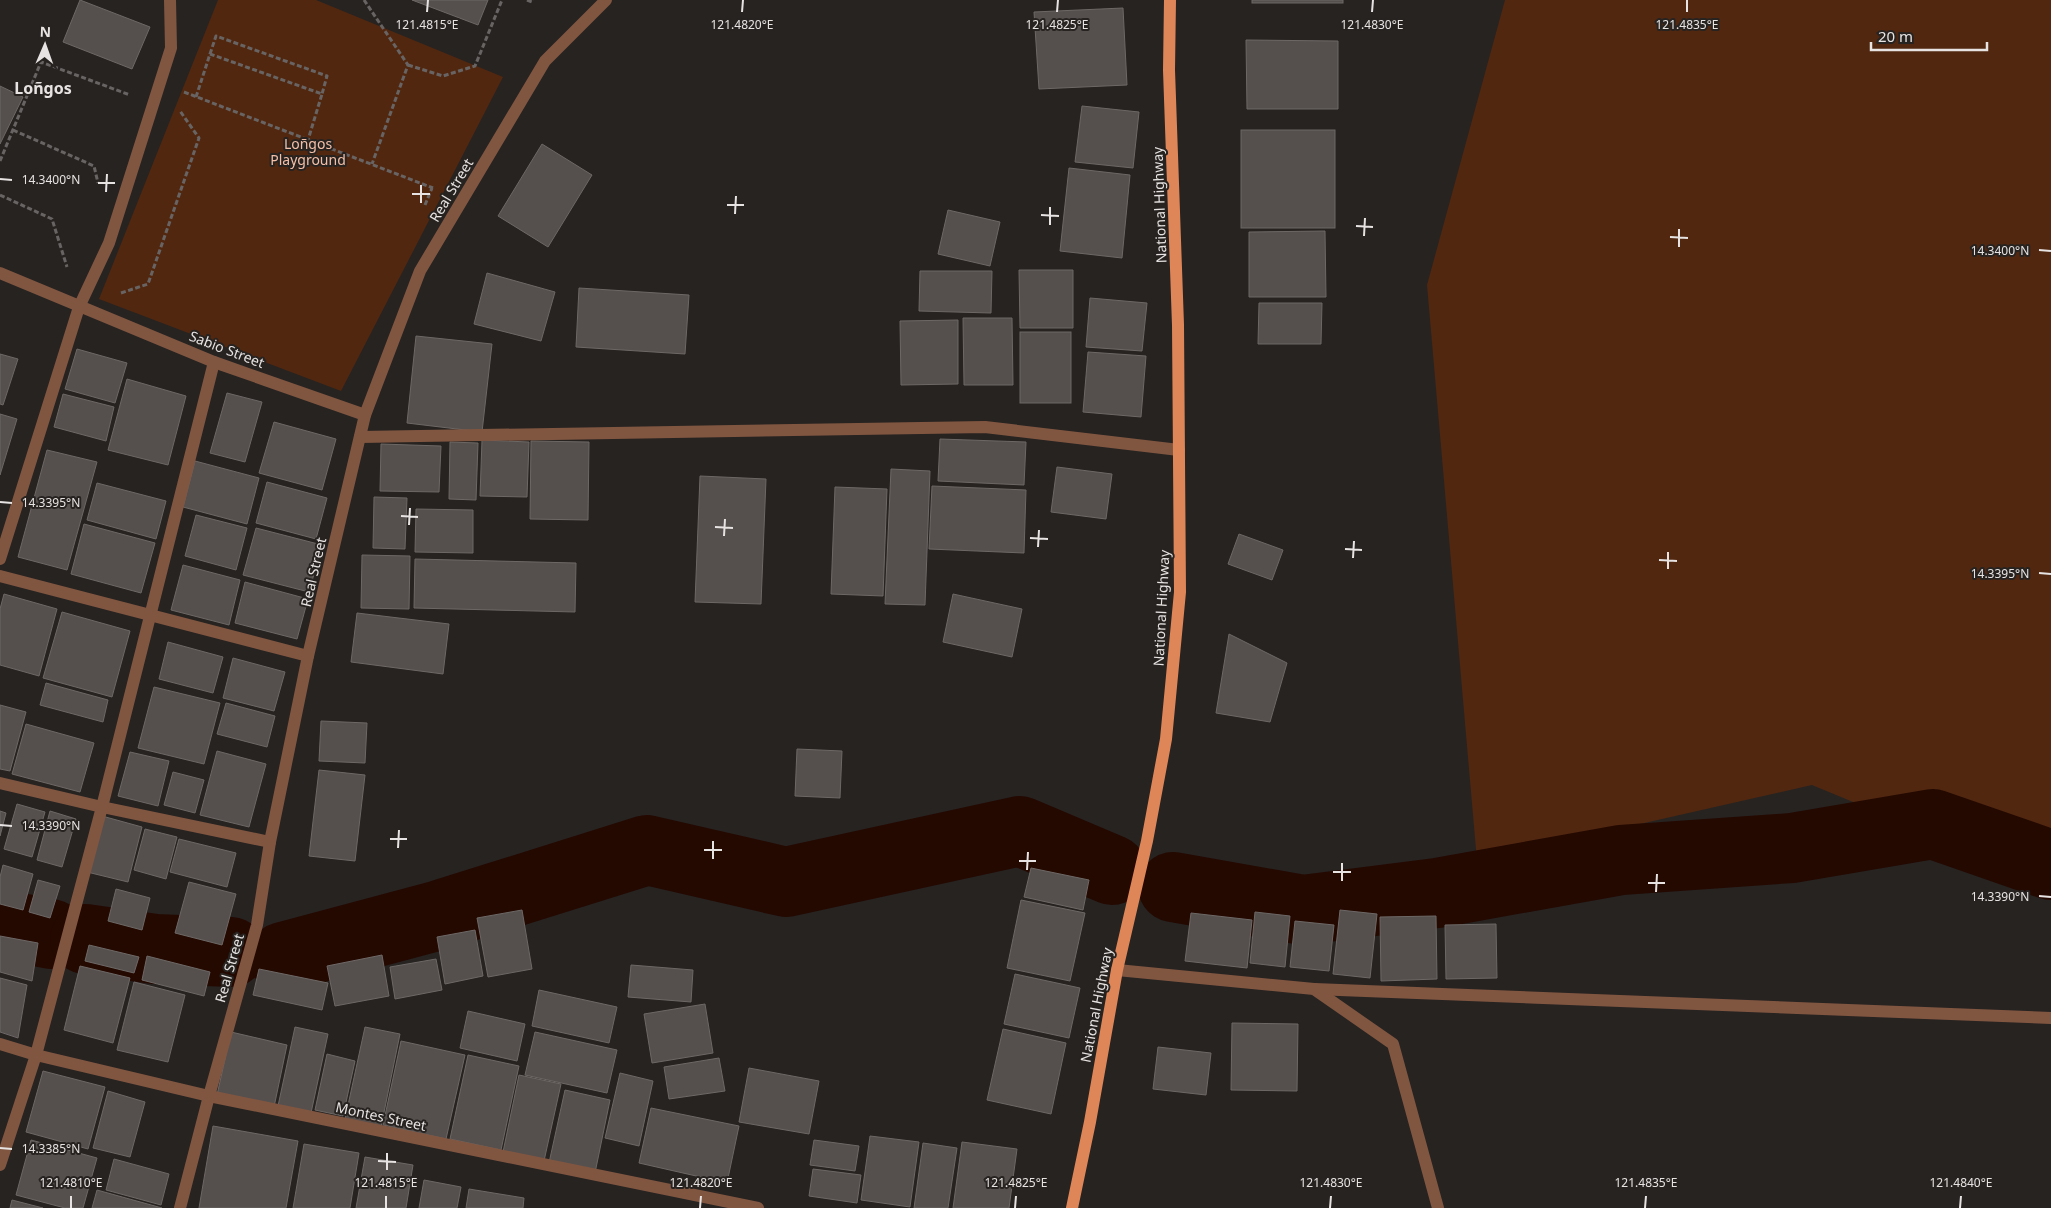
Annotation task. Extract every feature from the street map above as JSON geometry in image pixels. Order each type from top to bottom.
[{"type":"main road","name":"National Highway","points":[[1072,1208],[1090,1122],[1117,970],[1136,888],[1166,739],[1179,602],[1178,325],[1169,70],[1170,0]]},
{"type":"street","points":[[0,559],[79,307],[109,243],[171,48],[170,0]]},
{"type":"street","name":"Real Street","points":[[180,1208],[257,925],[270,842],[308,656],[365,415],[420,271],[545,61],[606,0]]},
{"type":"street","name":"Sabio Street","points":[[0,273],[214,362],[365,415]]},
{"type":"street","points":[[0,1165],[36,1055],[102,807],[214,362]]},
{"type":"street","points":[[360,437],[985,427],[1179,450]]},
{"type":"street","points":[[0,576],[308,656]]},
{"type":"street","points":[[0,783],[102,807],[270,842]]},
{"type":"street","points":[[1117,970],[1314,989],[2051,1018]]},
{"type":"street","points":[[1314,989],[1393,1044],[1438,1208]]},
{"type":"street","name":"Montes Street","points":[[0,1044],[36,1055],[209,1096],[758,1208]]},
{"type":"path","points":[[364,0],[408,66],[443,76],[475,66],[502,0]]},
{"type":"path","points":[[527,0],[532,2],[533,0]]},
{"type":"path","points":[[196,97],[216,36],[327,76],[308,140]]},
{"type":"path","points":[[210,54],[322,94]]},
{"type":"path","points":[[0,162],[41,62],[153,103]]},
{"type":"path","points":[[372,164],[408,66]]},
{"type":"path","points":[[160,83],[462,200]]},
{"type":"path","points":[[0,195],[52,219],[79,307],[148,284],[199,138],[160,83]]},
{"type":"path","points":[[13,130],[94,166],[100,193],[121,204]]},
{"type":"path","points":[[421,214],[432,188]]},
{"type":"green space","name":"Loñgos Playground","points":[[218,0],[316,0],[503,77],[341,391],[99,299]]},
{"type":"green space","points":[[1505,0],[2051,0],[2051,884],[1812,785],[1477,861],[1427,285]]},
{"type":"building","points":[[80,0],[150,27],[132,69],[63,42]]},
{"type":"building","points":[[412,0],[488,0],[478,25]]},
{"type":"building","points":[[1252,0],[1343,0],[1343,3],[1252,3]]},
{"type":"building","points":[[1123,8],[1127,85],[1039,89],[1034,12]]},
{"type":"building","points":[[1246,40],[1338,41],[1338,109],[1247,109]]},
{"type":"building","points":[[0,86],[23,97],[0,144]]},
{"type":"building","points":[[1082,106],[1139,112],[1133,168],[1075,162]]},
{"type":"building","points":[[1241,130],[1335,130],[1335,228],[1241,228]]},
{"type":"building","points":[[542,144],[592,175],[548,247],[498,216]]},
{"type":"building","points":[[1069,168],[1130,175],[1122,258],[1060,251]]},
{"type":"building","points":[[948,210],[1000,222],[990,266],[938,254]]},
{"type":"building","points":[[1325,231],[1326,297],[1249,297],[1249,232]]},
{"type":"building","points":[[1019,270],[1073,270],[1073,328],[1020,328]]},
{"type":"building","points":[[920,271],[992,271],[991,313],[919,311]]},
{"type":"building","points":[[487,273],[555,292],[541,341],[474,324]]},
{"type":"building","points":[[579,288],[689,295],[685,354],[576,347]]},
{"type":"building","points":[[1090,298],[1147,303],[1142,351],[1086,347]]},
{"type":"building","points":[[1259,303],[1322,303],[1321,344],[1258,344]]},
{"type":"building","points":[[963,318],[1012,318],[1013,385],[964,385]]},
{"type":"building","points":[[958,320],[958,384],[901,385],[900,321]]},
{"type":"building","points":[[1020,332],[1071,332],[1071,403],[1020,403]]},
{"type":"building","points":[[416,336],[492,344],[482,432],[407,423]]},
{"type":"building","points":[[77,349],[127,363],[115,403],[65,389]]},
{"type":"building","points":[[1088,352],[1146,356],[1141,417],[1083,412]]},
{"type":"building","points":[[0,354],[18,359],[3,405],[0,404]]},
{"type":"building","points":[[127,379],[186,396],[168,465],[108,450]]},
{"type":"building","points":[[227,393],[262,402],[245,462],[210,453]]},
{"type":"building","points":[[63,394],[114,407],[106,441],[54,427]]},
{"type":"building","points":[[0,414],[17,419],[0,475]]},
{"type":"building","points":[[274,422],[336,439],[322,490],[259,473]]},
{"type":"building","points":[[940,439],[1026,442],[1024,485],[938,481]]},
{"type":"building","points":[[482,440],[529,442],[527,497],[480,496]]},
{"type":"building","points":[[531,441],[589,442],[588,520],[530,519]]},
{"type":"building","points":[[450,442],[478,443],[476,500],[449,499]]},
{"type":"building","points":[[381,444],[441,446],[439,492],[380,491]]},
{"type":"building","points":[[47,450],[97,462],[67,570],[18,557]]},
{"type":"building","points":[[195,461],[259,478],[247,524],[183,507]]},
{"type":"building","points":[[1057,467],[1112,474],[1106,519],[1051,512]]},
{"type":"building","points":[[891,469],[930,471],[925,605],[885,604]]},
{"type":"building","points":[[700,476],[766,479],[761,604],[695,602]]},
{"type":"building","points":[[267,482],[327,498],[316,539],[256,523]]},
{"type":"building","points":[[97,483],[166,501],[156,539],[87,520]]},
{"type":"building","points":[[932,486],[1026,490],[1024,553],[929,549]]},
{"type":"building","points":[[835,487],[887,489],[883,596],[831,594]]},
{"type":"building","points":[[374,497],[407,498],[405,549],[373,548]]},
{"type":"building","points":[[416,509],[473,510],[473,553],[415,552]]},
{"type":"building","points":[[196,515],[247,528],[236,570],[185,556]]},
{"type":"building","points":[[84,524],[155,543],[141,593],[71,574]]},
{"type":"building","points":[[256,528],[322,545],[309,592],[243,575]]},
{"type":"building","points":[[1239,534],[1283,550],[1272,580],[1228,564]]},
{"type":"building","points":[[362,555],[410,556],[409,609],[361,608]]},
{"type":"building","points":[[415,559],[576,563],[575,612],[414,608]]},
{"type":"building","points":[[183,565],[240,580],[229,625],[171,610]]},
{"type":"building","points":[[245,582],[308,599],[297,639],[235,623]]},
{"type":"building","points":[[4,594],[57,609],[39,676],[0,665],[0,609]]},
{"type":"building","points":[[953,594],[1022,609],[1012,657],[943,642]]},
{"type":"building","points":[[62,612],[130,631],[112,697],[43,678]]},
{"type":"building","points":[[357,613],[449,624],[443,674],[351,662]]},
{"type":"building","points":[[1229,634],[1287,663],[1270,722],[1216,713]]},
{"type":"building","points":[[168,642],[223,657],[213,693],[159,679]]},
{"type":"building","points":[[233,658],[285,672],[274,711],[223,698]]},
{"type":"building","points":[[46,683],[108,700],[103,722],[40,705]]},
{"type":"building","points":[[154,687],[220,703],[204,764],[138,748]]},
{"type":"building","points":[[226,703],[275,716],[267,747],[217,734]]},
{"type":"building","points":[[0,705],[26,712],[10,771],[0,769]]},
{"type":"building","points":[[321,721],[367,723],[365,763],[319,761]]},
{"type":"building","points":[[26,724],[94,743],[80,792],[12,774]]},
{"type":"building","points":[[797,749],[842,751],[840,798],[795,796]]},
{"type":"building","points":[[217,751],[266,764],[249,827],[200,815]]},
{"type":"building","points":[[130,752],[169,761],[158,806],[118,796]]},
{"type":"building","points":[[319,770],[365,775],[355,861],[309,856]]},
{"type":"building","points":[[173,772],[204,780],[195,813],[164,805]]},
{"type":"building","points":[[17,804],[45,812],[32,857],[4,849]]},
{"type":"building","points":[[0,811],[6,813],[0,836]]},
{"type":"building","points":[[50,811],[76,819],[62,867],[37,860]]},
{"type":"building","points":[[102,816],[142,827],[128,882],[87,872]]},
{"type":"building","points":[[145,829],[177,837],[166,879],[134,870]]},
{"type":"building","points":[[179,839],[236,853],[227,887],[170,872]]},
{"type":"building","points":[[3,865],[33,874],[23,910],[0,904],[0,877]]},
{"type":"building","points":[[1031,868],[1089,880],[1083,910],[1024,897]]},
{"type":"building","points":[[38,880],[60,886],[50,918],[29,912]]},
{"type":"building","points":[[189,882],[236,894],[222,945],[175,933]]},
{"type":"building","points":[[116,889],[150,898],[142,930],[108,921]]},
{"type":"building","points":[[1021,900],[1085,913],[1070,981],[1007,968]]},
{"type":"building","points":[[522,910],[532,969],[488,977],[477,918]]},
{"type":"building","points":[[1340,910],[1377,914],[1370,978],[1333,974]]},
{"type":"building","points":[[1255,912],[1290,916],[1285,967],[1250,963]]},
{"type":"building","points":[[1191,913],[1252,920],[1247,968],[1185,961]]},
{"type":"building","points":[[1436,916],[1437,979],[1381,981],[1380,917]]},
{"type":"building","points":[[1295,921],[1334,925],[1329,971],[1290,967]]},
{"type":"building","points":[[1496,924],[1497,978],[1446,979],[1445,925]]},
{"type":"building","points":[[475,930],[483,976],[445,984],[437,937]]},
{"type":"building","points":[[0,936],[38,943],[32,981],[0,972]]},
{"type":"building","points":[[89,945],[139,957],[134,973],[85,961]]},
{"type":"building","points":[[382,955],[389,996],[335,1006],[327,966]]},
{"type":"building","points":[[147,956],[210,972],[204,996],[142,980]]},
{"type":"building","points":[[436,959],[442,990],[395,999],[390,967]]},
{"type":"building","points":[[631,965],[693,970],[691,1002],[628,997]]},
{"type":"building","points":[[80,966],[130,978],[113,1043],[64,1030]]},
{"type":"building","points":[[259,969],[328,983],[322,1010],[253,995]]},
{"type":"building","points":[[1015,974],[1080,988],[1069,1038],[1004,1024]]},
{"type":"building","points":[[0,978],[27,985],[18,1038],[0,1032]]},
{"type":"building","points":[[134,982],[185,995],[168,1062],[117,1050]]},
{"type":"building","points":[[539,990],[617,1007],[609,1043],[532,1026]]},
{"type":"building","points":[[705,1004],[713,1053],[652,1063],[644,1014]]},
{"type":"building","points":[[468,1011],[525,1024],[517,1061],[460,1048]]},
{"type":"building","points":[[1232,1023],[1298,1024],[1297,1091],[1231,1090]]},
{"type":"building","points":[[295,1027],[328,1034],[311,1113],[278,1106]]},
{"type":"building","points":[[365,1027],[400,1034],[381,1127],[345,1119]]},
{"type":"building","points":[[1003,1029],[1066,1043],[1051,1114],[987,1100]]},
{"type":"building","points":[[231,1032],[287,1045],[274,1107],[217,1095]]},
{"type":"building","points":[[535,1032],[617,1050],[607,1093],[525,1075]]},
{"type":"building","points":[[401,1041],[465,1055],[446,1139],[383,1125]]},
{"type":"building","points":[[1158,1047],[1211,1053],[1206,1095],[1153,1089]]},
{"type":"building","points":[[327,1054],[355,1061],[343,1116],[315,1110]]},
{"type":"building","points":[[468,1055],[519,1066],[501,1150],[450,1139]]},
{"type":"building","points":[[719,1058],[725,1091],[669,1099],[664,1067]]},
{"type":"building","points":[[749,1068],[819,1081],[809,1134],[739,1122]]},
{"type":"building","points":[[43,1071],[105,1087],[88,1149],[26,1132]]},
{"type":"building","points":[[620,1073],[653,1081],[639,1146],[605,1138]]},
{"type":"building","points":[[519,1075],[561,1084],[544,1161],[503,1152]]},
{"type":"building","points":[[565,1090],[610,1100],[595,1173],[549,1163]]},
{"type":"building","points":[[108,1091],[145,1102],[130,1157],[93,1148]]},
{"type":"building","points":[[651,1108],[739,1126],[727,1183],[639,1163]]},
{"type":"building","points":[[213,1126],[298,1141],[286,1208],[199,1208]]},
{"type":"building","points":[[870,1136],[919,1142],[910,1207],[861,1200]]},
{"type":"building","points":[[31,1140],[97,1158],[83,1208],[65,1208],[16,1195]]},
{"type":"building","points":[[814,1140],[859,1146],[855,1171],[810,1165]]},
{"type":"building","points":[[962,1142],[1017,1149],[1009,1208],[953,1208]]},
{"type":"building","points":[[923,1143],[957,1148],[948,1208],[914,1208]]},
{"type":"building","points":[[304,1144],[359,1153],[350,1208],[293,1208]]},
{"type":"building","points":[[365,1157],[413,1165],[406,1208],[356,1208]]},
{"type":"building","points":[[114,1159],[169,1174],[161,1205],[106,1190]]},
{"type":"building","points":[[813,1169],[861,1175],[857,1203],[809,1196]]},
{"type":"building","points":[[424,1180],[461,1187],[457,1208],[419,1208]]},
{"type":"building","points":[[469,1189],[524,1198],[523,1208],[466,1208]]},
{"type":"building","points":[[97,1190],[162,1208],[92,1208]]},
{"type":"building","points":[[12,1200],[43,1208],[10,1208]]},
{"type":"waterway","points":[[1173,887],[1303,910],[1437,893],[1621,860],[1792,848],[1933,824],[2051,865]]},
{"type":"waterway","points":[[283,957],[440,915],[647,850],[786,882],[1020,831],[1112,870]]},
{"type":"waterway","points":[[0,924],[51,934]]},
{"type":"waterway","points":[[85,939],[155,949],[231,952]]},
{"type":"district","name":"Loñgos","points":[[43,88]]}]
